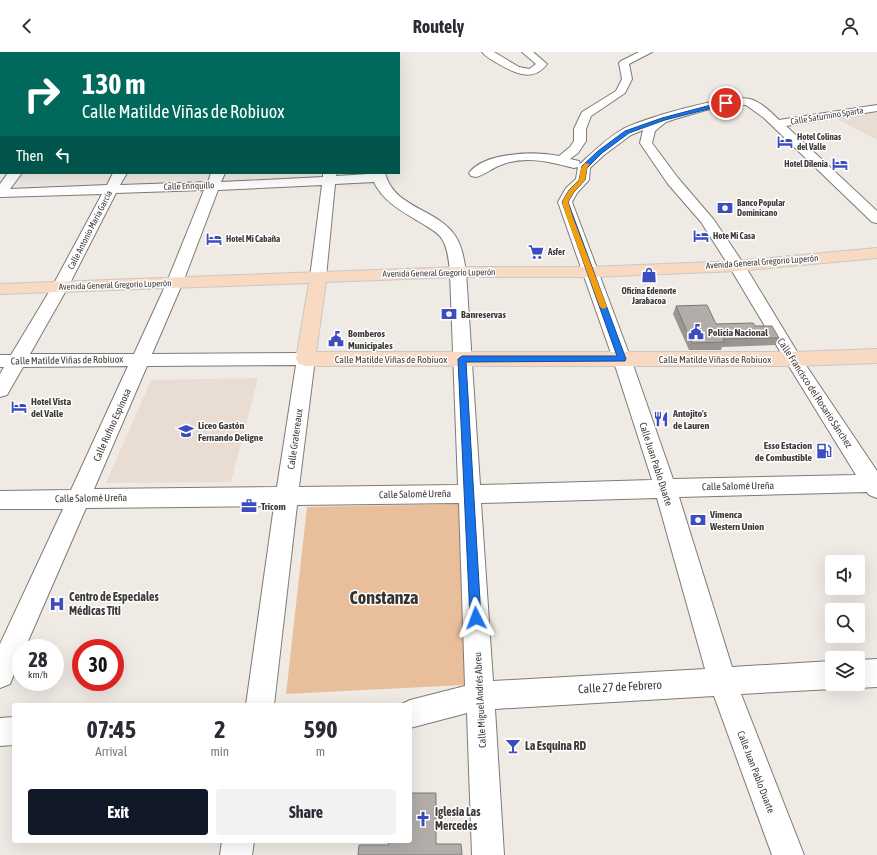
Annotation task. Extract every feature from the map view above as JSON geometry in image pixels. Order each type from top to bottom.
[{"type":"main road","name":"Avenida General Gregorio Luperón","points":[[0,289],[458,272],[591,272],[738,266],[877,253]]},
{"type":"main road","name":"Calle Gratereaux","points":[[306,359],[318,277]]},
{"type":"main road","name":"Calle Matilde Viñas de Robiuox","points":[[306,359],[793,359],[877,356]]},
{"type":"street","points":[[487,52],[522,72],[533,72],[542,66],[538,60],[527,52]]},
{"type":"street","points":[[562,159],[574,150],[580,141],[580,129],[586,114],[620,93],[627,79],[624,63],[647,52]]},
{"type":"street","name":"Calle Juan Pablo Duarte","points":[[776,124],[756,106],[746,102],[737,101],[715,105],[663,119],[627,132],[600,152],[584,168],[582,180],[571,191],[565,202],[622,359],[665,487],[722,681],[788,855]]},
{"type":"street","name":"Calle Saturnino Sparta","points":[[776,124],[877,108]]},
{"type":"street","name":"Calle Francisco del Rosario Sánchez","points":[[663,119],[649,129],[646,143],[673,181],[707,220],[738,266],[793,359],[876,485]]},
{"type":"street","points":[[776,124],[826,168],[877,219]]},
{"type":"street","points":[[476,173],[482,168],[506,159],[543,156],[562,159],[584,168]]},
{"type":"street","points":[[0,193],[14,174]]},
{"type":"street","name":"Calle Antonio María García","points":[[0,390],[8,361],[60,287],[119,174]]},
{"type":"street","name":"Calle Enriquillo","points":[[0,193],[112,188],[215,180],[378,176]]},
{"type":"street","name":"Calle Miguel Andrés Abreu","points":[[378,176],[385,190],[399,203],[446,234],[453,244],[458,272],[488,855]]},
{"type":"street","name":"Calle Gratereaux","points":[[318,277],[330,177]]},
{"type":"street","name":"Calle Rufino Espinosa","points":[[0,674],[175,282],[215,180]]},
{"type":"street","name":"Calle Gratereaux","points":[[260,703],[286,496],[306,359]]},
{"type":"street","name":"Calle Matilde Viñas de Robiuox","points":[[8,361],[306,359]]},
{"type":"street","name":"Calle Salomé Ureña","points":[[0,500],[470,494],[665,487],[876,485]]},
{"type":"street","points":[[865,674],[877,673]]},
{"type":"street","name":"Calle 27 de Febrero","points":[[412,713],[479,696],[825,675]]},
{"type":"street","points":[[0,732],[12,731]]},
{"type":"street","points":[[236,855],[238,843]]},
{"type":"shaded area","points":[[877,111],[877,140],[837,119]]},
{"type":"shaded area","name":"Liceo Gastón Fernando Deligne","points":[[258,378],[231,482],[106,483],[151,380]]},
{"type":"shaded area","points":[[462,504],[464,685],[286,694],[307,507]]},
{"type":"building","points":[[707,305],[716,324],[753,323],[755,326],[772,326],[779,338],[723,339],[725,342],[692,343],[676,306]]},
{"type":"building","name":"Iglesia Las Mercedes","points":[[412,793],[436,793],[436,844],[461,844],[462,855],[358,855],[359,845],[388,845],[388,843],[412,843]]},
{"type":"slow traffic","points":[[587,164],[584,168],[582,180],[571,191],[565,202],[604,307]]},
{"type":"place","name":"Hotel Colinas del Valle","points":[[785,142]]},
{"type":"place","name":"Hotel Dilenia","points":[[840,164]]},
{"type":"place","name":"Banco Popular Dominicano","points":[[725,208]]},
{"type":"place","name":"Hote Mi Casa","points":[[701,236]]},
{"type":"place","name":"Hotel Mi Cabaña","points":[[214,239]]},
{"type":"place","name":"Asfer","points":[[536,252]]},
{"type":"place","name":"Oficina Edenorte Jarabacoa","points":[[649,275]]},
{"type":"place","name":"Banreservas","points":[[449,314]]},
{"type":"place","name":"Policia Nacional","points":[[696,332]]},
{"type":"place","name":"Bomberos Municipales","points":[[336,339]]},
{"type":"place","name":"Hotel Vista del Valle","points":[[19,407]]},
{"type":"place","name":"Antojito's de Lauren","points":[[661,419]]},
{"type":"place","name":"Liceo Gastón Fernando Deligne","points":[[186,431]]},
{"type":"place","name":"Esso Estacion de Combustible","points":[[824,451]]},
{"type":"place","name":"Tricom","points":[[249,506]]},
{"type":"place","name":"Vimenca Western Union","points":[[698,520]]},
{"type":"place","name":"Centro de Especiales Médicas Titi","points":[[57,604]]},
{"type":"place","name":"La Esquina RD","points":[[513,746]]},
{"type":"place","name":"Iglesia Las Mercedes","points":[[423,819]]},
{"type":"district","name":"Constanza","points":[[384,597]]},
{"type":"route","points":[[476,618],[462,359],[622,359],[565,202],[571,191],[582,180],[584,168],[600,152],[627,132],[663,119],[726,103]]}]
